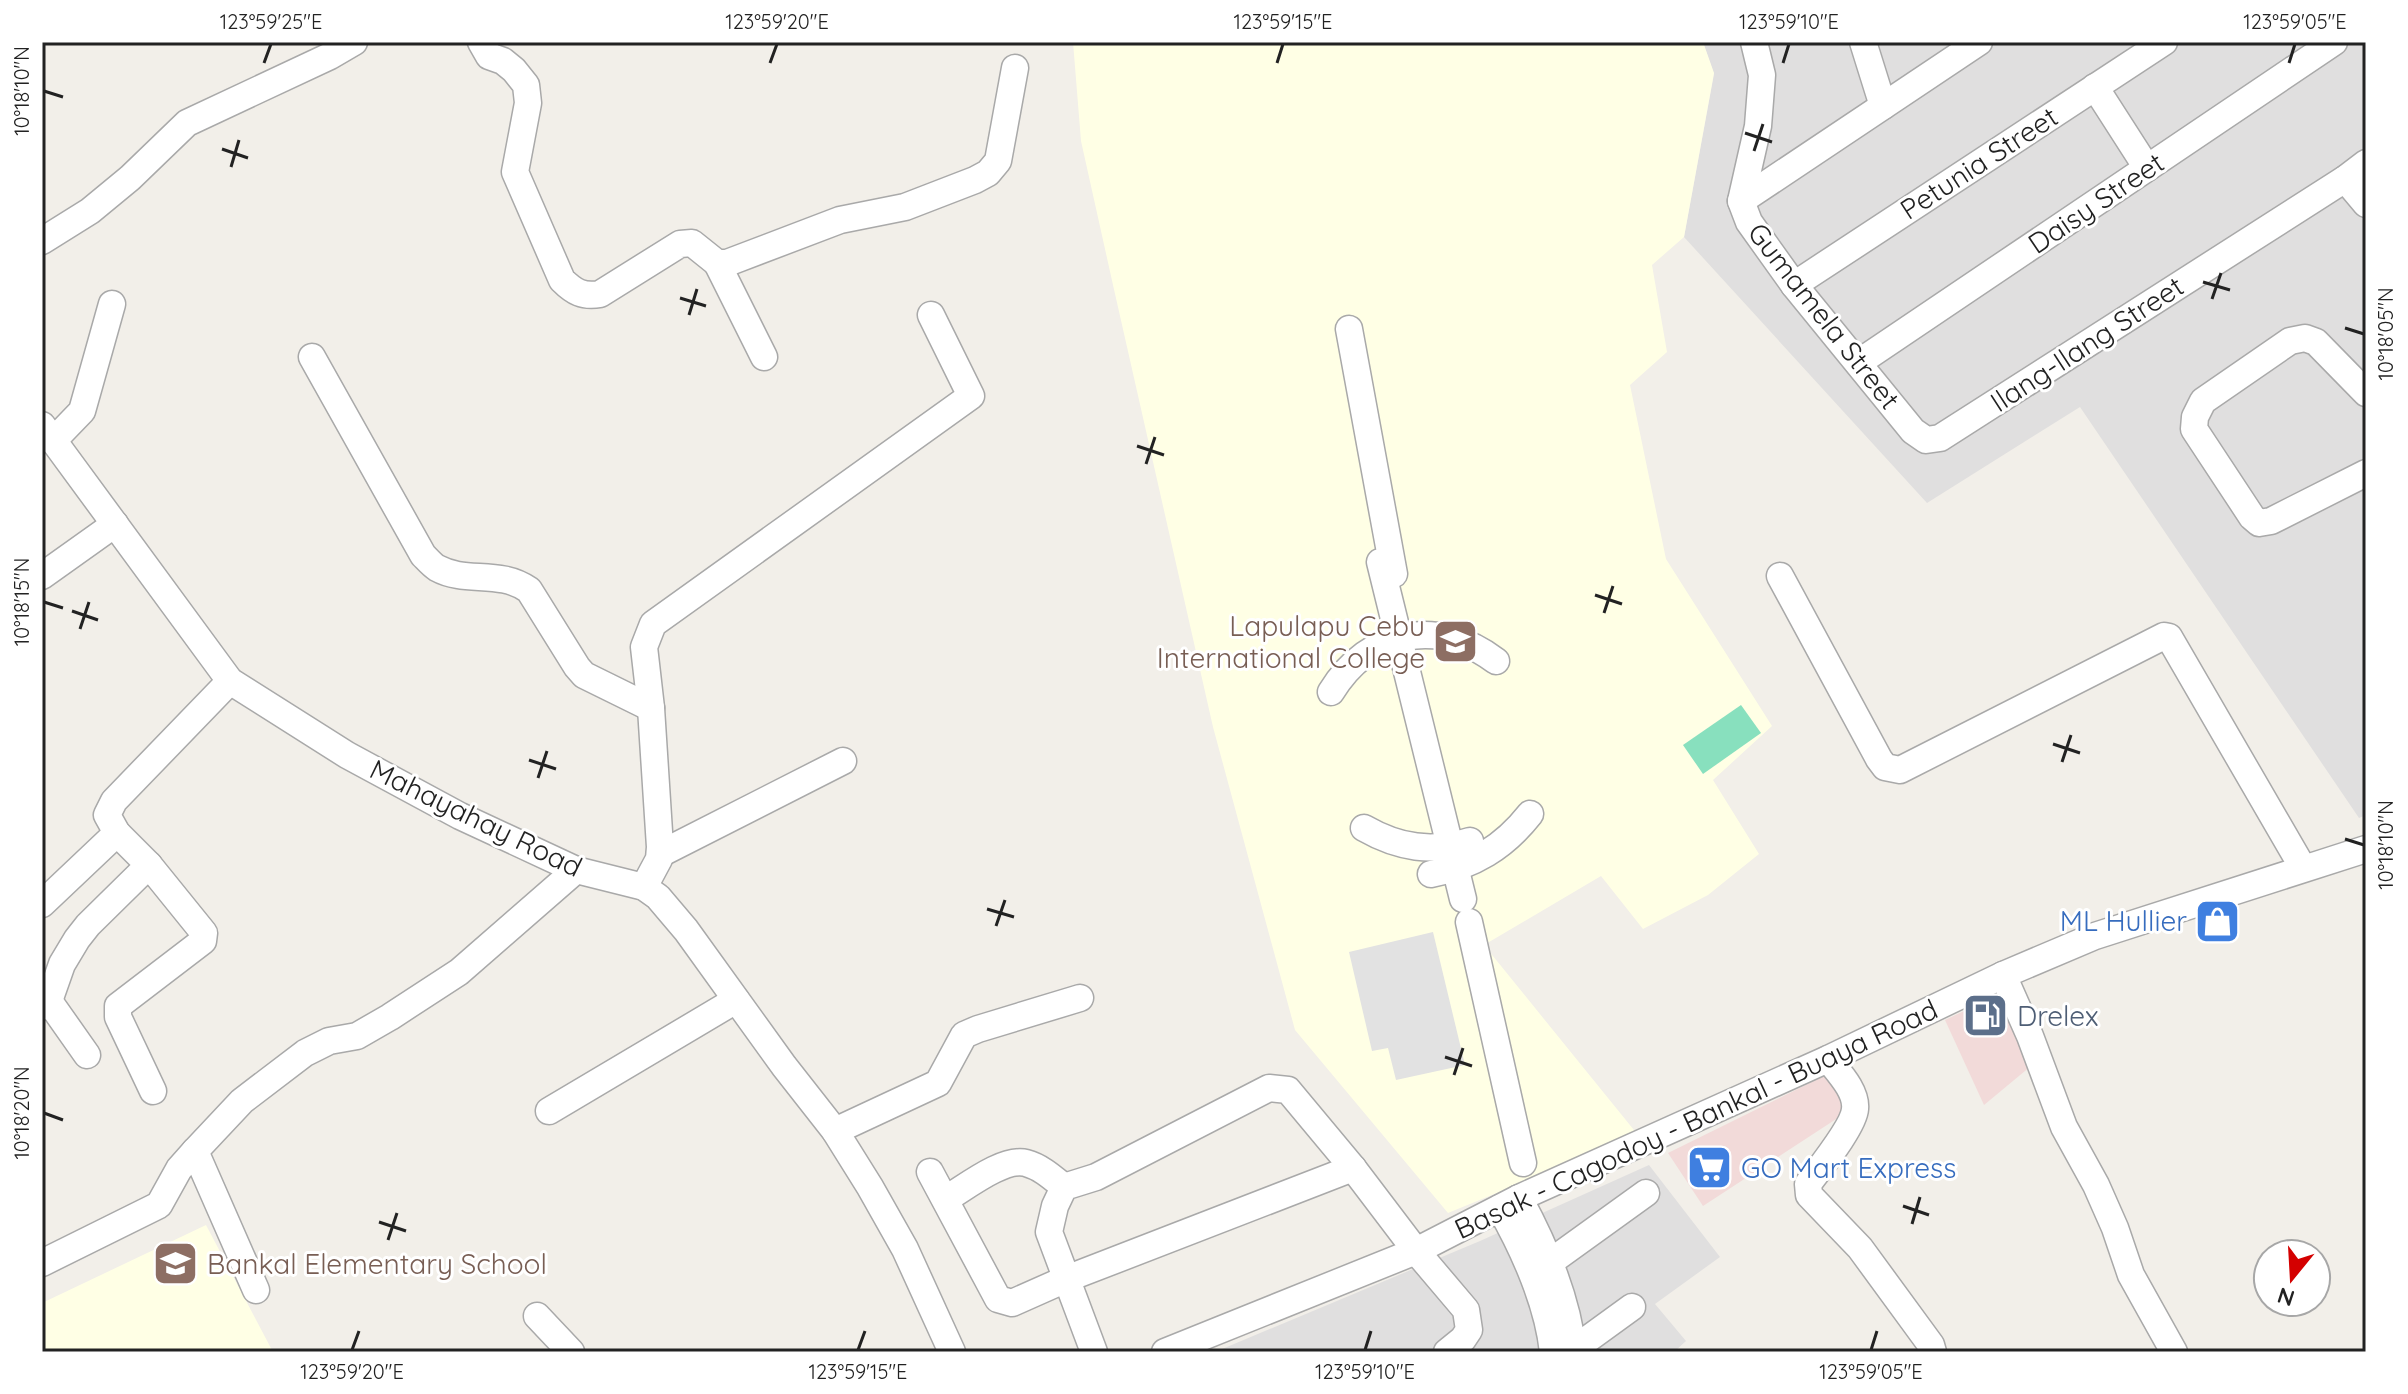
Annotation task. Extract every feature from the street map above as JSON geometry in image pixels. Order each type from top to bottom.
[{"type":"street","points":[[42,241],[90,211],[130,178],[187,123],[354,42]]},
{"type":"street","points":[[481,42],[489,56],[503,61],[526,85],[528,103],[515,172],[562,280],[572,290],[587,296],[600,294],[680,244],[692,243],[717,263],[764,357]]},
{"type":"street","name":"Gumamela Street","points":[[1754,42],[1762,75],[1758,126],[1741,201],[1749,222],[1794,285],[1913,431],[1926,440]]},
{"type":"street","points":[[1863,42],[1883,106]]},
{"type":"street","points":[[1741,201],[1979,42]]},
{"type":"street","name":"Petunia Street","points":[[1794,285],[2164,42]]},
{"type":"street","name":"Daisy Street","points":[[1858,363],[2334,42]]},
{"type":"street","points":[[717,263],[735,261],[840,220],[905,207],[988,173],[998,161],[1002,149],[1015,68]]},
{"type":"street","points":[[2095,87],[2147,168]]},
{"type":"street","points":[[2356,171],[2366,204]]},
{"type":"street","name":"Ilang-Ilang Street","points":[[1926,440],[1940,438],[2356,171]]},
{"type":"street","points":[[48,433],[82,411],[112,304]]},
{"type":"street","points":[[644,887],[660,854],[644,647],[653,624],[971,396],[931,315]]},
{"type":"street","points":[[1349,329],[1394,574],[1382,570],[1466,910],[1523,1163]]},
{"type":"street","points":[[2366,393],[2316,342],[2305,338],[2290,341],[2203,401],[2195,417],[2194,429],[2259,523],[2271,521],[2366,473]]},
{"type":"street","points":[[312,357],[423,555],[435,568],[453,573],[502,577],[517,582],[529,590],[584,675],[651,708]]},
{"type":"street","name":"Mahayahay Road","points":[[48,433],[230,681],[347,755],[432,801],[576,870],[644,887],[658,897],[680,922],[835,1131],[905,1249],[952,1352]]},
{"type":"street","points":[[42,576],[115,524]]},
{"type":"street","points":[[1780,576],[1879,759],[1885,767],[1900,770],[2164,636],[2169,637],[2303,868]]},
{"type":"street","points":[[1331,692],[1340,676],[1360,657],[1398,638],[1417,635],[1451,638],[1475,647],[1496,661]]},
{"type":"street","points":[[153,1091],[118,1017],[118,1006],[203,941],[204,933],[149,865],[117,833],[107,815],[114,801],[230,681]]},
{"type":"street","points":[[660,854],[843,761]]},
{"type":"street","points":[[1364,828],[1398,844],[1452,857],[1491,852],[1530,814]]},
{"type":"street","points":[[42,904],[117,833]]},
{"type":"street","name":"Basak - Cagodoy - Bankal - Buaya Road","points":[[1165,1352],[1416,1251],[1509,1203],[1828,1059],[2003,975],[2095,936],[2366,849]]},
{"type":"street","points":[[87,1055],[45,1004],[62,964],[77,939],[149,865]]},
{"type":"street","points":[[42,1263],[159,1205],[179,1169],[242,1101],[305,1053],[329,1041],[357,1036],[459,972],[576,870]]},
{"type":"street","points":[[2003,975],[2064,1127],[2096,1185],[2115,1228],[2131,1275],[2174,1352]]},
{"type":"street","points":[[835,1131],[938,1083],[964,1035],[1080,998]]},
{"type":"street","points":[[549,1111],[736,1000]]},
{"type":"street","points":[[1828,1059],[1849,1089],[1856,1107],[1851,1123],[1808,1184],[1809,1195],[1860,1248],[1933,1352]]},
{"type":"street","points":[[1094,1352],[1049,1232],[1055,1206],[1064,1187],[1096,1177],[1269,1088],[1288,1090],[1466,1310],[1469,1330],[1447,1352]]},
{"type":"street","points":[[195,1151],[256,1290]]},
{"type":"street","points":[[946,1199],[1010,1161],[1026,1162],[1041,1169],[1064,1187]]},
{"type":"street","points":[[930,1172],[998,1299],[1012,1303],[1066,1279],[1353,1168]]},
{"type":"street","points":[[1541,1269],[1646,1193]]},
{"type":"street","points":[[1509,1203],[1541,1269],[1567,1352],[1632,1307]]},
{"type":"street","points":[[537,1316],[571,1352]]},
{"type":"shaded area","name":"Lapulapu Cebu International College","points":[[1073,42],[1703,42],[1714,73],[1684,237],[1652,265],[1667,352],[1630,385],[1666,559],[1772,726],[1713,780],[1759,854],[1708,895],[1643,929],[1601,876],[1484,945],[1638,1135],[1448,1213],[1295,1030],[1213,727],[1113,285],[1081,141]]},
{"type":"shaded area","points":[[1703,42],[2366,42],[2366,815],[2359,818],[2080,407],[1927,503],[1684,237],[1714,74]]},
{"type":"shaded area","points":[[1433,932],[1465,1065],[1396,1080],[1388,1048],[1372,1051],[1349,952]]},
{"type":"shaded area","points":[[1998,995],[2031,1066],[1984,1105],[1945,1020]]},
{"type":"shaded area","points":[[1828,1074],[1853,1108],[1703,1206],[1668,1153]]},
{"type":"shaded area","points":[[1649,1165],[1720,1257],[1655,1304],[1686,1341],[1674,1352],[1215,1352],[1480,1241]]},
{"type":"shaded area","name":"Bankal Elementary School","points":[[206,1225],[273,1352],[42,1352],[42,1303]]},
{"type":"green space","points":[[1741,705],[1761,733],[1703,774],[1683,745]]},
{"type":"place","name":"Lapulapu Cebu International College","points":[[1456,642]]},
{"type":"place","name":"ML Hullier","points":[[2218,921]]},
{"type":"place","name":"Drelex","points":[[1986,1016]]},
{"type":"place","name":"GO Mart Express","points":[[1710,1168]]},
{"type":"place","name":"Bankal Elementary School","points":[[176,1264]]}]
